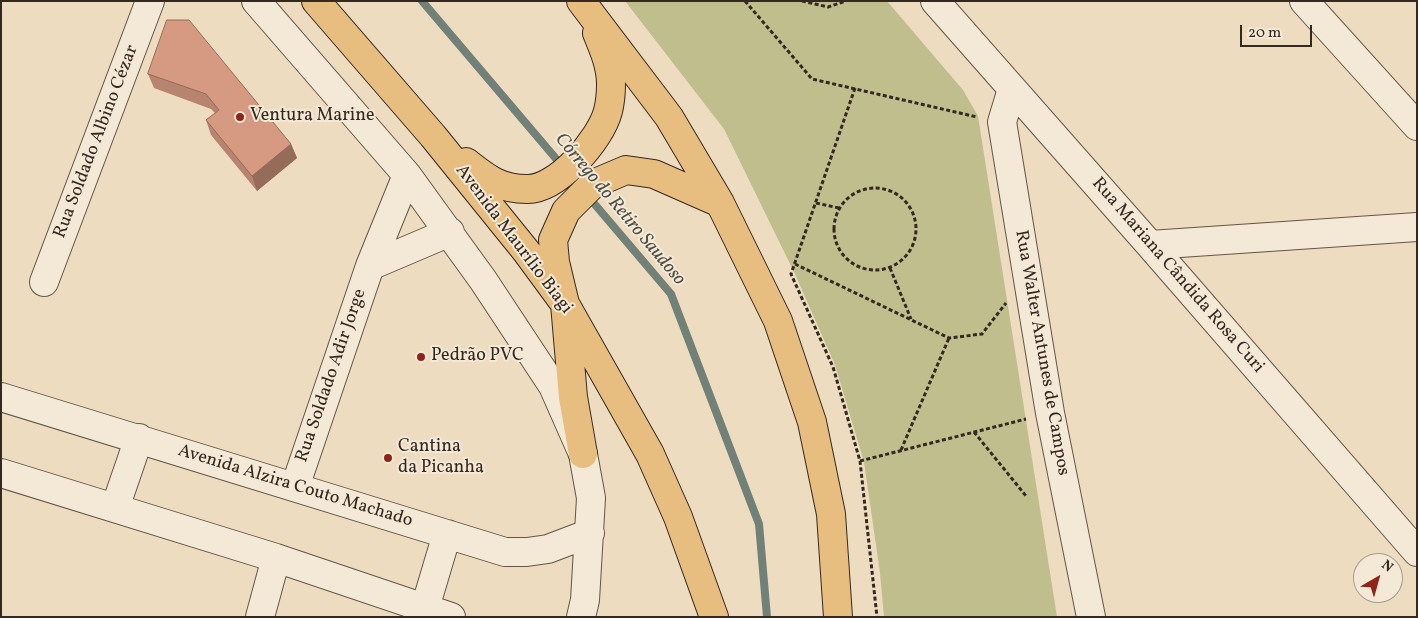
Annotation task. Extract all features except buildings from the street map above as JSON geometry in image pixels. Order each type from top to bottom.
[{"type":"main road","name":"Avenida Maurílio Biagi","points":[[316,1],[434,136],[526,251],[565,304],[650,454],[678,517],[714,617]]},
{"type":"main road","points":[[434,136],[493,183],[518,189],[541,188],[570,167],[595,138],[608,112],[611,84],[608,60],[585,5]]},
{"type":"main road","points":[[585,5],[669,117],[720,202],[778,320],[812,422],[831,514],[838,617]]},
{"type":"main road","points":[[583,454],[573,397],[565,304],[555,262],[553,240],[566,211],[593,184],[626,170],[654,174],[720,202]]},
{"type":"street","name":"Rua Soldado Albino Cézar","points":[[44,282],[150,1]]},
{"type":"street","points":[[256,1],[407,175],[450,232],[553,386],[583,454],[591,498],[590,533],[581,617]]},
{"type":"street","name":"Rua Mariana Cândida Rosa Curi","points":[[935,1],[1417,552]]},
{"type":"street","points":[[1304,1],[1417,126]]},
{"type":"street","name":"Rua Walter Antunes de Campos","points":[[1012,88],[1002,122],[1050,413],[1091,617]]},
{"type":"street","name":"Rua Soldado Adir Jorge","points":[[294,487],[370,266],[407,175]]},
{"type":"street","points":[[1150,245],[1417,227]]},
{"type":"street","name":"Rua Soldado Adir Jorge","points":[[370,266],[450,232]]},
{"type":"street","name":"Avenida Alzira Couto Machado","points":[[1,397],[505,552],[527,552],[548,549],[590,533]]},
{"type":"street","points":[[114,508],[139,438]]},
{"type":"street","points":[[1,473],[276,558],[451,617]]},
{"type":"street","points":[[425,608],[447,534]]},
{"type":"street","points":[[260,617],[276,558]]},
{"type":"path","points":[[745,1],[812,79],[1002,122]]},
{"type":"path","points":[[802,1],[828,7],[846,1]]},
{"type":"path","points":[[855,88],[792,274],[832,367],[860,461],[877,617]]},
{"type":"path","points":[[867,188],[884,189],[900,196],[912,210],[917,226],[914,244],[905,258],[890,268],[870,270],[851,263],[838,248],[834,228],[839,208],[851,195],[867,188]]},
{"type":"path","points":[[816,203],[839,208]]},
{"type":"path","points":[[795,264],[949,338],[982,334],[1028,276]]},
{"type":"path","points":[[890,268],[911,320]]},
{"type":"path","points":[[901,451],[949,338]]},
{"type":"path","points":[[860,461],[1050,413]]},
{"type":"path","points":[[974,432],[1026,496]]},
{"type":"shaded area","points":[[625,1],[887,1],[963,90],[978,116],[1057,617],[884,617],[880,573],[864,462],[835,365],[795,274],[724,129]]},
{"type":"waterway","name":"Córrego do Retiro Saudoso","points":[[422,1],[671,294],[759,524],[767,617]]},
{"type":"place","name":"Ventura Marine","points":[[240,117]]},
{"type":"place","name":"Pedrão PVC","points":[[421,357]]},
{"type":"place","name":"Cantina da Picanha","points":[[388,458]]}]
